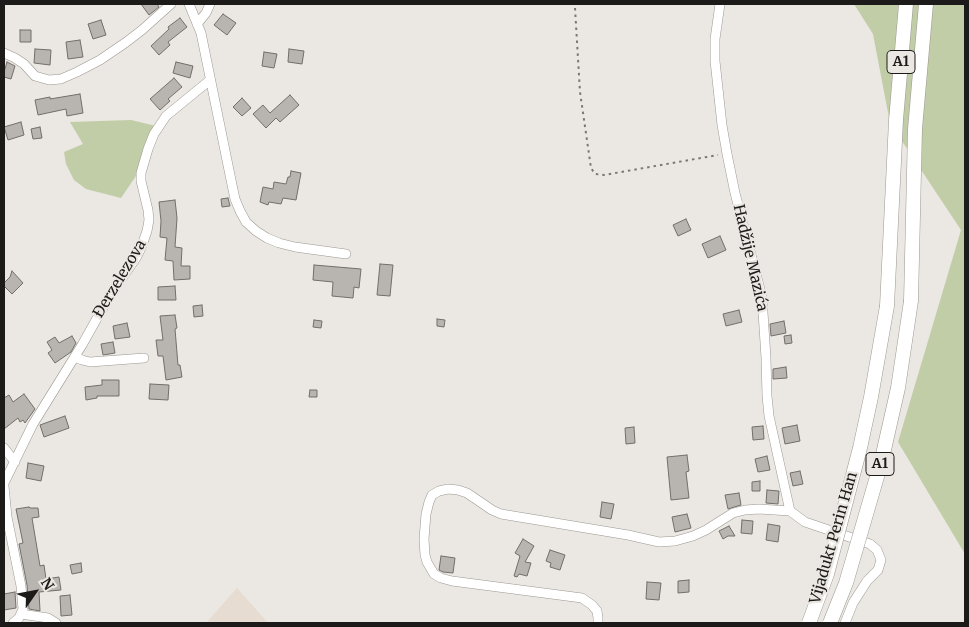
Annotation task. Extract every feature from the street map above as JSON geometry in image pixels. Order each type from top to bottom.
[{"type":"highway","name":"Vijadukt Perin Han","points":[[809,623],[827,574],[860,448],[872,397],[887,306],[896,120],[906,4]]},
{"type":"highway","name":"Vijadukt Perin Han","points":[[830,623],[846,583],[881,462],[898,388],[912,301],[915,129],[926,4]]},
{"type":"street","points":[[4,54],[24,64],[35,76],[49,80],[61,78],[100,60],[142,30],[171,4]]},
{"type":"street","points":[[188,4],[198,24],[204,45],[235,199],[246,222],[256,231],[279,243],[346,254]]},
{"type":"street","points":[[198,24],[210,4]]},
{"type":"street","name":"Hadžije Mazića","points":[[720,4],[714,39],[722,125],[745,232],[762,297],[769,416],[790,511]]},
{"type":"street","name":"Đerzelezova","points":[[21,614],[23,609],[21,586],[7,517],[4,485],[33,424],[109,297],[136,258],[147,231],[149,220],[141,173],[154,134],[166,116],[210,80]]},
{"type":"street","points":[[75,356],[90,362],[144,358]]},
{"type":"street","points":[[4,448],[15,462]]},
{"type":"street","points":[[598,623],[596,611],[592,605],[582,598],[452,580],[441,578],[434,574],[426,562],[424,539],[426,514],[432,496],[439,491],[448,489],[458,490],[467,493],[501,514],[659,542],[675,541],[693,536],[733,513],[745,510],[790,511],[805,522],[870,544],[877,550],[880,560],[878,570],[867,581],[853,602],[845,623]]},
{"type":"street","points":[[13,623],[21,614],[48,618],[56,623]]},
{"type":"path","points":[[575,8],[580,92],[591,168],[595,174],[604,175],[727,154]]},
{"type":"shaded area","points":[[237,588],[268,623],[206,623]]},
{"type":"green space","points":[[854,4],[965,4],[965,554],[898,442],[961,230],[890,123],[873,34]]},
{"type":"green space","points":[[131,120],[156,126],[138,173],[121,198],[86,189],[74,180],[66,164],[64,152],[83,144],[70,122]]},
{"type":"building","points":[[141,4],[157,4],[159,7],[149,15]]},
{"type":"building","points":[[223,14],[236,23],[227,35],[214,25]]},
{"type":"building","points":[[180,18],[187,27],[168,42],[170,45],[159,55],[151,46],[169,29],[168,27]]},
{"type":"building","points":[[101,20],[106,35],[93,39],[88,24]]},
{"type":"building","points":[[20,30],[31,30],[31,42],[20,42]]},
{"type":"building","points":[[80,40],[83,57],[68,59],[66,42]]},
{"type":"building","points":[[35,49],[51,50],[50,65],[34,63]]},
{"type":"building","points":[[289,49],[304,51],[302,64],[288,62]]},
{"type":"building","points":[[264,52],[277,54],[274,68],[262,66]]},
{"type":"building","points":[[7,62],[15,66],[11,79],[4,77]]},
{"type":"building","points":[[176,62],[193,66],[190,78],[173,73]]},
{"type":"building","points":[[174,78],[182,87],[168,99],[170,101],[160,110],[150,99]]},
{"type":"building","points":[[80,94],[83,113],[67,116],[66,109],[38,115],[35,100]]},
{"type":"building","points":[[290,95],[299,105],[280,122],[276,118],[266,128],[253,114],[263,105],[270,113]]},
{"type":"building","points":[[242,98],[251,108],[242,116],[233,107]]},
{"type":"building","points":[[21,122],[24,135],[8,140],[4,127]]},
{"type":"building","points":[[40,127],[42,138],[33,139],[31,129]]},
{"type":"building","points":[[291,171],[301,173],[296,200],[283,198],[281,204],[269,202],[268,205],[260,202],[263,187],[273,189],[274,182],[286,184]]},
{"type":"building","points":[[228,198],[230,206],[222,207],[221,199]]},
{"type":"building","points":[[175,200],[177,218],[175,247],[182,248],[181,266],[190,266],[190,279],[174,280],[173,261],[165,260],[167,238],[160,237],[159,202]]},
{"type":"building","points":[[686,219],[691,230],[678,236],[673,225]]},
{"type":"building","points":[[720,236],[726,250],[708,258],[702,244]]},
{"type":"building","points":[[380,264],[393,265],[390,296],[377,295]]},
{"type":"building","points":[[314,265],[361,269],[359,288],[354,287],[353,298],[332,296],[333,282],[313,280]]},
{"type":"building","points":[[12,271],[23,283],[12,294],[4,286],[4,283],[10,277]]},
{"type":"building","points":[[175,286],[176,300],[158,300],[158,287]]},
{"type":"building","points":[[202,305],[203,316],[194,317],[193,306]]},
{"type":"building","points":[[739,310],[742,322],[726,326],[723,314]]},
{"type":"building","points":[[175,315],[178,365],[180,365],[182,377],[166,380],[163,356],[158,356],[156,340],[163,340],[160,316]]},
{"type":"building","points":[[437,319],[445,320],[444,327],[437,326]]},
{"type":"building","points":[[314,320],[322,321],[321,328],[313,327]]},
{"type":"building","points":[[784,321],[786,333],[771,336],[770,324]]},
{"type":"building","points":[[127,323],[130,337],[115,339],[113,326]]},
{"type":"building","points":[[791,335],[792,343],[785,344],[784,336]]},
{"type":"building","points":[[72,336],[76,343],[71,352],[55,363],[48,353],[52,350],[47,342],[55,337],[59,343]]},
{"type":"building","points":[[113,342],[115,353],[103,355],[101,344]]},
{"type":"building","points":[[786,367],[787,378],[773,379],[773,369]]},
{"type":"building","points":[[102,380],[119,380],[119,396],[97,396],[97,398],[86,400],[85,387],[102,385]]},
{"type":"building","points":[[150,384],[169,385],[168,400],[149,399]]},
{"type":"building","points":[[310,390],[317,390],[317,397],[309,397]]},
{"type":"building","points":[[24,394],[35,409],[25,423],[23,420],[20,422],[18,418],[4,429],[4,398],[9,395],[13,402]]},
{"type":"building","points":[[65,416],[69,428],[44,437],[40,425]]},
{"type":"building","points":[[797,425],[800,441],[785,444],[782,428]]},
{"type":"building","points":[[763,426],[764,439],[753,440],[752,427]]},
{"type":"building","points":[[634,427],[635,443],[626,444],[625,428]]},
{"type":"building","points":[[687,455],[689,471],[686,472],[689,498],[671,500],[667,457]]},
{"type":"building","points":[[767,456],[770,470],[758,472],[755,459]]},
{"type":"building","points":[[28,463],[44,466],[41,481],[26,478]]},
{"type":"building","points":[[800,471],[803,484],[793,486],[790,473]]},
{"type":"building","points":[[760,481],[760,491],[752,491],[752,482]]},
{"type":"building","points":[[767,490],[779,491],[778,504],[766,503]]},
{"type":"building","points":[[739,493],[741,505],[728,509],[725,495]]},
{"type":"building","points":[[602,502],[614,504],[611,519],[600,517]]},
{"type":"building","points":[[38,508],[39,517],[32,518],[40,566],[44,565],[46,579],[59,577],[61,590],[39,592],[40,611],[29,609],[27,585],[19,544],[23,543],[16,509]]},
{"type":"building","points":[[687,514],[691,528],[675,532],[672,517]]},
{"type":"building","points":[[742,520],[753,521],[752,534],[741,533]]},
{"type":"building","points":[[768,524],[780,526],[778,542],[766,540]]},
{"type":"building","points":[[729,526],[735,536],[728,536],[723,539],[719,531]]},
{"type":"building","points":[[523,539],[534,546],[525,562],[531,563],[527,576],[519,574],[517,577],[514,576],[520,556],[515,553]]},
{"type":"building","points":[[550,550],[565,555],[560,570],[550,567],[551,563],[546,561]]},
{"type":"building","points":[[441,556],[455,558],[453,573],[439,570]]},
{"type":"building","points":[[81,563],[82,572],[72,574],[70,565]]},
{"type":"building","points":[[689,580],[689,592],[678,593],[678,581]]},
{"type":"building","points":[[647,582],[661,583],[659,600],[646,599]]},
{"type":"building","points":[[15,592],[16,608],[4,610],[4,594]]},
{"type":"building","points":[[70,595],[72,615],[61,616],[60,596]]}]
